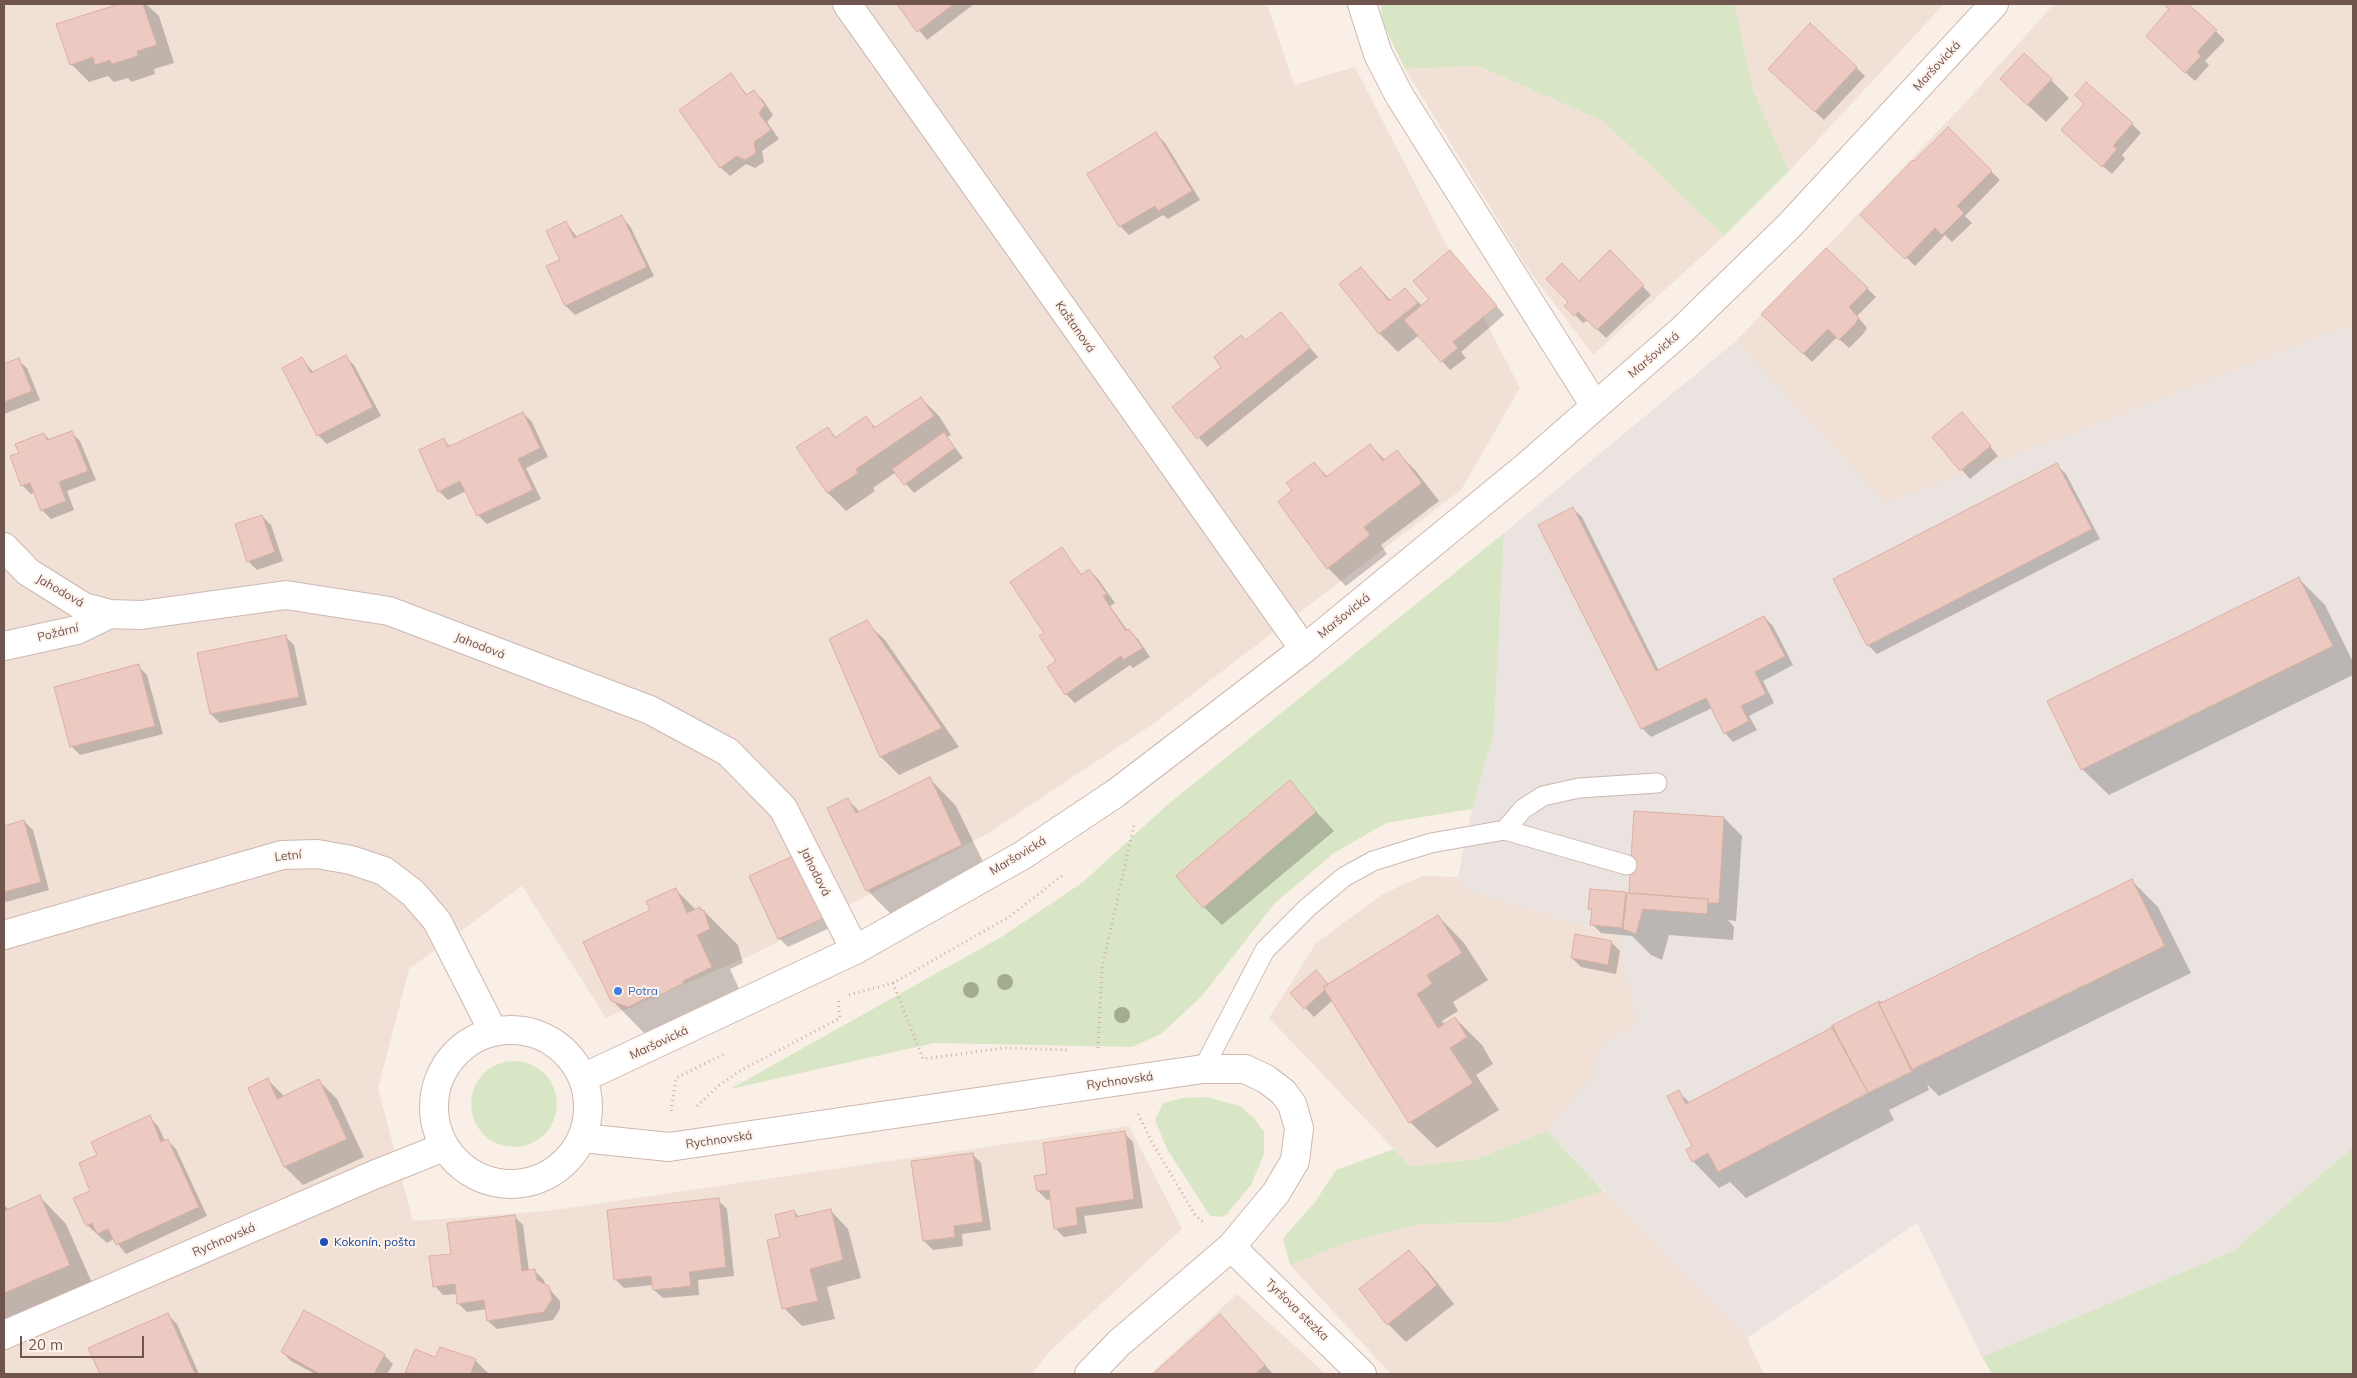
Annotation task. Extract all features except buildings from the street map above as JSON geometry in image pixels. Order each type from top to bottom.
[{"type":"street","name":"Kaštanová","points":[[847,4],[1304,649]]},
{"type":"street","points":[[1362,4],[1378,54],[1399,95],[1595,406]]},
{"type":"street","name":"Maršovická","points":[[583,1078],[855,950],[1023,855],[1116,793],[1304,649],[1528,465],[1681,331],[1789,226],[1994,4]]},
{"type":"street","name":"Jahodová","points":[[4,547],[28,572],[84,606],[110,614],[142,615],[286,595],[389,611],[650,710],[728,752],[783,808],[855,950]]},
{"type":"street","name":"Požární","points":[[4,646],[77,630],[110,614]]},
{"type":"street","name":"Letní","points":[[4,935],[282,854],[317,854],[351,860],[384,871],[413,893],[438,921],[493,1031]]},
{"type":"street","points":[[520,1029],[546,1038],[568,1055],[583,1078],[589,1108],[582,1138],[569,1158],[551,1174],[528,1183],[504,1184],[480,1178],[460,1166],[444,1147],[436,1128],[433,1107],[436,1087],[444,1068],[456,1051],[473,1038],[493,1031],[520,1029]]},
{"type":"street","name":"Rychnovská","points":[[582,1138],[669,1147],[1203,1069],[1245,1069],[1266,1079],[1283,1092],[1292,1104],[1299,1128],[1295,1161],[1276,1193],[1231,1247],[1119,1343],[1088,1374]]},
{"type":"street","name":"Rychnovská","points":[[4,1335],[367,1178],[444,1147]]},
{"type":"street","name":"Tyršova stezka","points":[[1231,1247],[1362,1374]]},
{"type":"lane","points":[[1505,830],[1524,808],[1543,796],[1579,788],[1657,783]]},
{"type":"lane","points":[[1203,1069],[1265,950],[1307,908],[1344,877],[1373,861],[1431,843],[1505,830],[1627,866]]},
{"type":"path","points":[[1146,770],[1102,968],[1098,1051],[1122,1081],[1153,1144],[1195,1215],[1231,1247]]},
{"type":"path","points":[[696,1107],[718,1086],[738,1072],[840,1018],[838,997],[893,983],[1009,917],[1070,869]]},
{"type":"path","points":[[893,983],[923,1059],[1004,1048],[1079,1051]]},
{"type":"path","points":[[671,1113],[676,1078]]},
{"type":"shaded area","points":[[4,4],[1267,4],[1294,85],[1355,67],[1520,388],[1461,490],[1150,726],[985,835],[752,955],[606,1018],[522,886],[409,969],[378,1088],[413,1221],[547,1211],[1129,1126],[1182,1229],[1049,1352],[1032,1374],[4,1374]]},
{"type":"shaded area","points":[[1735,4],[1944,4],[1789,171],[1753,90]]},
{"type":"shaded area","points":[[2054,4],[2353,4],[2353,330],[2345,327],[2046,444],[1885,503],[1736,341],[1965,103]]},
{"type":"shaded area","points":[[1478,66],[1603,121],[1724,236],[1593,355],[1528,269],[1405,69]]},
{"type":"shaded area","points":[[2345,327],[2353,330],[2353,1147],[2233,1251],[1982,1357],[1917,1223],[1747,1338],[1547,1131],[1594,1074],[1598,1048],[1637,1024],[1619,937],[1469,890],[1458,877],[1472,809],[1494,732],[1504,533],[1736,341],[1885,503],[2046,444]]},
{"type":"shaded area","points":[[1422,876],[1458,877],[1469,890],[1619,937],[1637,1024],[1598,1048],[1595,1074],[1547,1131],[1477,1159],[1410,1166],[1269,1018],[1316,943],[1383,894]]},
{"type":"shaded area","points":[[1604,1191],[1747,1338],[1764,1374],[1391,1374],[1290,1265],[1355,1240],[1421,1224],[1503,1223]]},
{"type":"shaded area","points":[[1237,1294],[1326,1374],[1150,1374]]},
{"type":"green space","points":[[1381,4],[1735,4],[1753,90],[1789,171],[1724,236],[1603,121],[1478,66],[1405,69],[1383,23]]},
{"type":"green space","points":[[1504,533],[1494,732],[1472,809],[1386,823],[1334,853],[1275,903],[1201,997],[1161,1034],[1132,1047],[934,1043],[730,1089],[1003,936],[1083,882],[1166,806]]},
{"type":"green space","points":[[514,1061],[530,1064],[538,1068],[550,1080],[554,1088],[557,1104],[554,1120],[550,1128],[538,1140],[530,1144],[514,1147],[498,1144],[490,1140],[478,1128],[474,1120],[471,1104],[474,1088],[478,1080],[490,1068],[498,1064]]},
{"type":"green space","points":[[1206,1097],[1240,1106],[1254,1118],[1264,1132],[1264,1154],[1251,1185],[1227,1214],[1221,1217],[1210,1216],[1167,1149],[1155,1120],[1163,1103],[1183,1098]]},
{"type":"green space","points":[[1547,1131],[1604,1191],[1503,1223],[1421,1224],[1355,1240],[1290,1265],[1283,1238],[1315,1202],[1336,1170],[1394,1149],[1410,1166],[1477,1159]]},
{"type":"green space","points":[[2353,1147],[2353,1374],[1992,1374],[1982,1357],[2233,1251]]},
{"type":"place","name":"Potra","points":[[618,991]]},
{"type":"place","name":"Kokonín, pošta","points":[[324,1242]]}]
